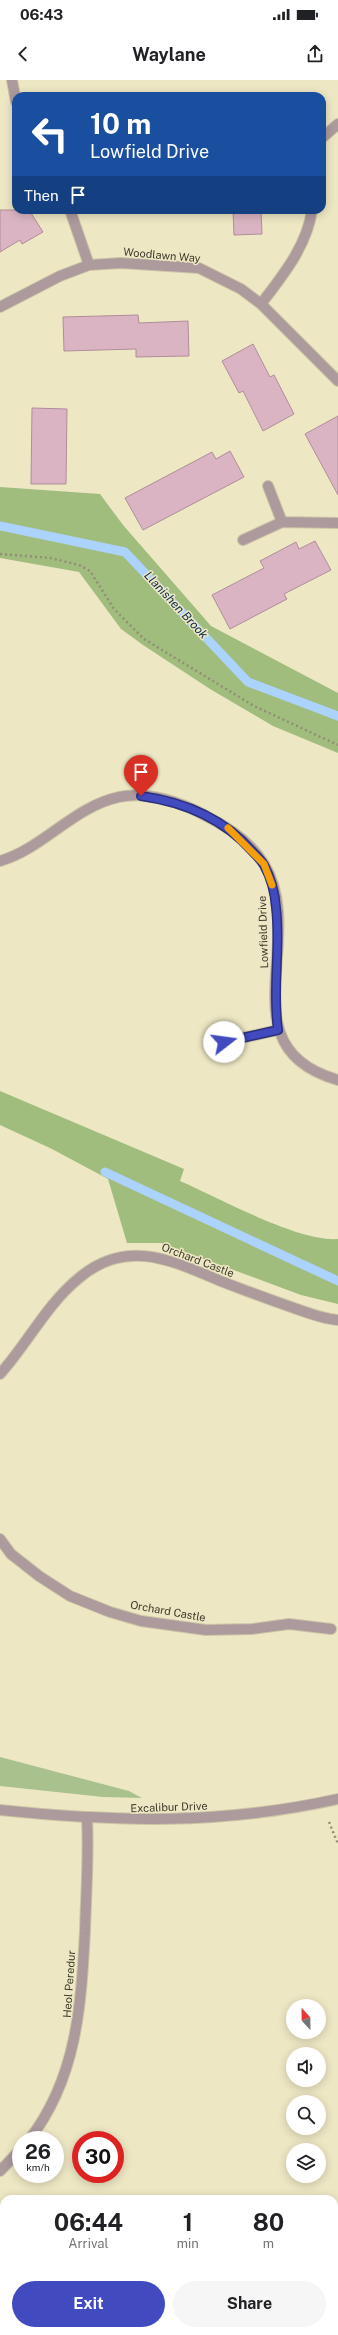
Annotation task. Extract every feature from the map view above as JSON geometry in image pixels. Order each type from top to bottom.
[{"type":"street","points":[[12,80],[14,92]]},
{"type":"street","points":[[326,134],[338,124]]},
{"type":"street","points":[[71,214],[89,265]]},
{"type":"street","points":[[261,304],[292,263],[310,227],[312,214]]},
{"type":"street","name":"Woodlawn Way","points":[[0,307],[60,276],[89,265],[121,263],[199,268],[241,289],[261,304],[338,381]]},
{"type":"street","points":[[268,486],[282,522]]},
{"type":"street","points":[[243,540],[282,522],[338,523]]},
{"type":"street","name":"Lowfield Drive","points":[[0,861],[11,858],[76,815],[97,804],[120,797],[141,796],[165,799],[196,810],[228,827],[264,864],[273,885],[278,938],[276,1015],[278,1030],[285,1046],[295,1059],[311,1071],[338,1080]]},
{"type":"street","points":[[224,1042],[278,1030]]},
{"type":"street","name":"Orchard Castle","points":[[0,1374],[64,1290],[80,1276],[97,1265],[117,1257],[152,1255],[171,1260],[266,1299],[313,1315],[338,1320]]},
{"type":"street","name":"Orchard Castle","points":[[0,1539],[11,1554],[39,1576],[70,1596],[110,1612],[141,1621],[206,1630],[252,1628],[288,1624],[331,1629]]},
{"type":"street","name":"Excalibur Drive","points":[[0,1810],[87,1818],[195,1819],[257,1813],[338,1799]]},
{"type":"street","name":"Heol Peredur","points":[[35,2131],[48,2111],[60,2085],[72,2051],[79,2018],[86,1894],[87,1818]]},
{"type":"street","points":[[1,2168],[12,2158]]},
{"type":"path","points":[[0,554],[51,558],[79,565],[90,572],[114,609],[144,639],[254,706],[338,746]]},
{"type":"green space","points":[[0,487],[100,494],[123,525],[211,626],[338,693],[338,753],[273,726],[210,689],[143,645],[121,629],[79,572],[0,558]]},
{"type":"green space","points":[[0,1091],[184,1169],[180,1181],[259,1218],[302,1234],[321,1238],[338,1239],[338,1304],[301,1295],[161,1243],[127,1243],[108,1179],[52,1149],[0,1125]]},
{"type":"green space","points":[[0,1757],[129,1791],[142,1798],[103,1797],[0,1786]]},
{"type":"building","points":[[0,210],[12,210],[12,214],[32,214],[43,232],[22,244],[20,240],[0,252]]},
{"type":"building","points":[[233,214],[261,214],[262,234],[234,235]]},
{"type":"building","points":[[138,315],[139,323],[188,321],[189,356],[136,357],[136,349],[64,351],[63,317]]},
{"type":"building","points":[[253,344],[270,377],[274,375],[294,414],[263,431],[243,391],[239,393],[222,361]]},
{"type":"building","points":[[32,408],[67,409],[66,484],[31,484]]},
{"type":"building","points":[[338,416],[338,495],[305,434]]},
{"type":"building","points":[[230,451],[244,477],[143,530],[125,498],[212,452],[216,459]]},
{"type":"building","points":[[315,541],[331,570],[284,594],[287,599],[230,629],[212,595],[264,568],[260,561],[296,542],[299,549]]},
{"type":"waterway","name":"Llanishen Brook","points":[[0,526],[125,552],[248,682],[338,716]]},
{"type":"waterway","points":[[105,1172],[338,1281]]},
{"type":"slow traffic","points":[[228,828],[247,845],[264,864],[272,885]]},
{"type":"route","points":[[141,796],[165,799],[196,810],[228,827],[264,864],[273,885],[278,938],[276,1015],[278,1030],[224,1042]]}]
